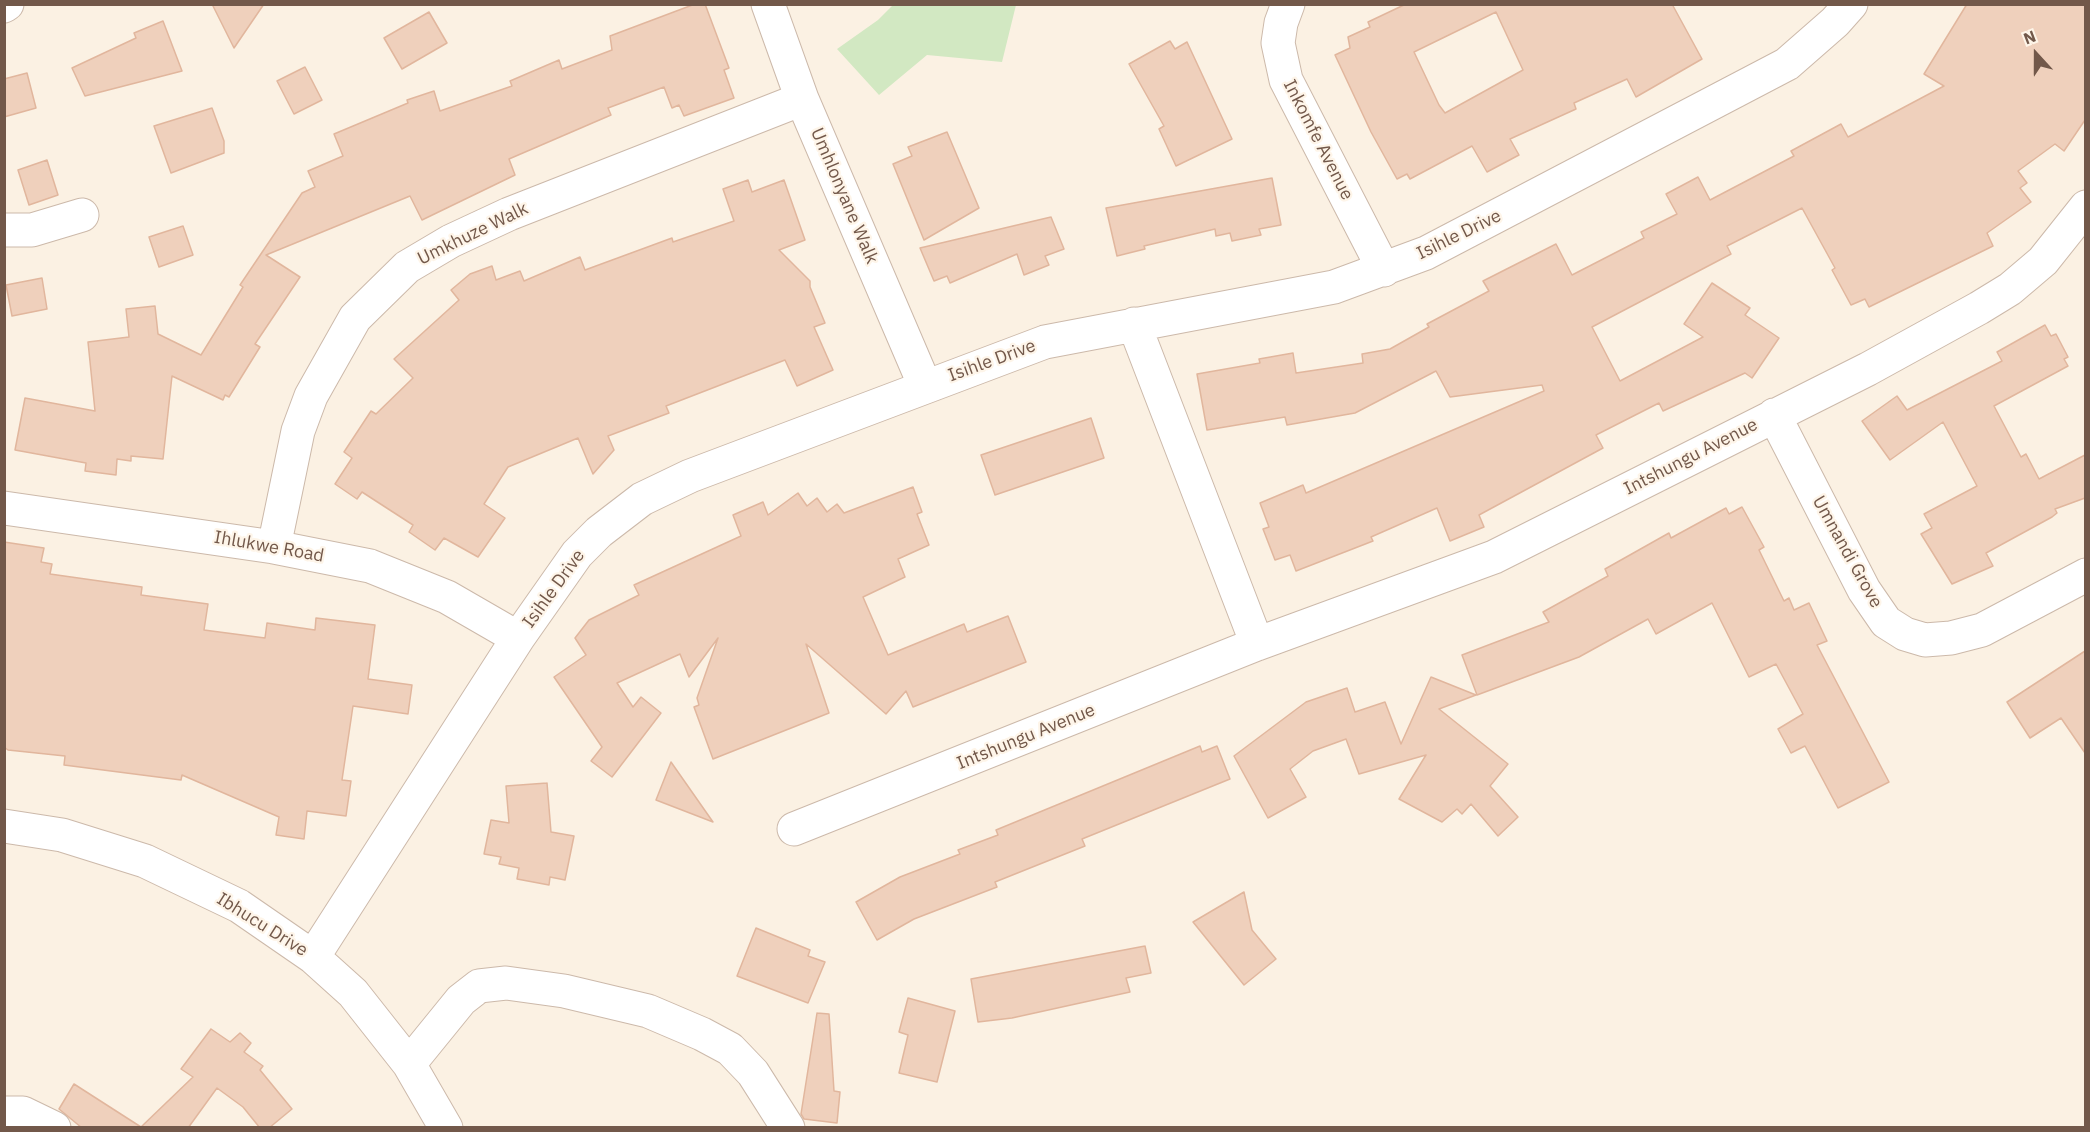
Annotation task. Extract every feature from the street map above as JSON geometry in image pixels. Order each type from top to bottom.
[{"type":"street","name":"Umhlonyane Walk","points":[[768,4],[802,99],[925,386]]},
{"type":"street","name":"Inkomfe Avenue","points":[[1288,4],[1281,23],[1278,43],[1286,80],[1384,270]]},
{"type":"street","name":"Isihle Drive","points":[[313,957],[518,638],[577,554],[599,532],[642,499],[690,476],[1045,342],[1267,301],[1334,286],[1384,270],[1426,253],[1786,64],[1835,22],[1851,4]]},
{"type":"street","name":"Umkhuze Walk","points":[[274,547],[298,431],[311,396],[355,318],[406,267],[451,241],[509,214],[802,99]]},
{"type":"street","name":"Intshungu Avenue","points":[[794,829],[1257,644],[1494,557],[1868,369],[2010,289],[2043,261],[2085,207]]},
{"type":"street","points":[[4,230],[32,230],[82,215]]},
{"type":"street","points":[[1134,324],[1257,644]]},
{"type":"street","name":"Umnandi Grove","points":[[1774,416],[1864,590],[1886,622],[1905,634],[1925,640],[1952,638],[1982,630],[2085,575]]},
{"type":"street","name":"Ihlukwe Road","points":[[4,508],[274,547],[370,566],[447,597],[518,638]]},
{"type":"street","name":"Ibhucu Drive","points":[[4,825],[62,835],[145,861],[239,906],[313,957],[353,993],[409,1064],[446,1128]]},
{"type":"street","points":[[409,1064],[461,1000],[479,986],[506,983],[564,990],[648,1011],[702,1034],[730,1049],[753,1073],[788,1128]]},
{"type":"street","points":[[4,1113],[23,1113],[54,1128]]},
{"type":"green space","points":[[894,4],[1016,5],[1002,62],[927,55],[879,95],[837,49],[878,20]]},
{"type":"building","points":[[212,4],[264,4],[234,48]]},
{"type":"building","points":[[695,4],[705,4],[729,68],[724,70],[734,98],[684,116],[679,105],[672,108],[664,87],[608,108],[611,115],[509,159],[515,175],[422,220],[410,196],[266,255],[300,277],[255,344],[260,347],[229,397],[225,395],[223,400],[172,376],[163,459],[131,456],[131,461],[117,459],[116,475],[85,471],[86,463],[15,450],[25,398],[95,411],[88,342],[129,337],[126,309],[155,306],[158,334],[201,355],[243,287],[240,285],[302,193],[315,187],[308,171],[343,156],[334,134],[408,103],[407,100],[434,91],[440,111],[512,86],[510,81],[559,60],[562,69],[612,50],[610,36]]},
{"type":"building","points":[[1406,4],[1672,4],[1702,59],[1636,97],[1627,79],[1574,103],[1576,109],[1510,139],[1519,155],[1487,172],[1472,146],[1410,179],[1407,174],[1397,179],[1371,132],[1335,55],[1350,48],[1348,37],[1370,27],[1368,22]],"holes":[[[1496,12],[1523,70],[1445,113],[1414,52]]]},
{"type":"building","points":[[1967,4],[2085,4],[2085,120],[2064,151],[2055,144],[2018,171],[2027,183],[2020,188],[2031,202],[1987,233],[1993,246],[1869,307],[1865,299],[1851,305],[1832,270],[1835,268],[1802,208],[1727,246],[1731,254],[1592,327],[1620,381],[1703,337],[1684,324],[1712,283],[1750,308],[1745,315],[1779,338],[1752,378],[1745,373],[1663,411],[1659,403],[1596,435],[1603,448],[1479,515],[1484,527],[1450,541],[1437,508],[1371,537],[1373,541],[1296,571],[1290,555],[1275,560],[1263,529],[1269,527],[1260,503],[1303,485],[1306,493],[1544,391],[1542,385],[1450,397],[1436,371],[1355,413],[1287,425],[1285,417],[1207,430],[1197,374],[1260,363],[1259,359],[1293,353],[1296,373],[1363,363],[1362,354],[1390,349],[1429,327],[1427,324],[1489,291],[1483,281],[1556,244],[1572,275],[1644,238],[1641,232],[1677,214],[1666,194],[1698,177],[1710,200],[1794,156],[1791,151],[1841,124],[1848,137],[1944,86],[1924,74]]},
{"type":"building","points":[[429,12],[447,43],[402,69],[384,38]]},
{"type":"building","points":[[163,21],[182,71],[85,96],[72,68],[136,38],[134,33]]},
{"type":"building","points":[[1170,41],[1175,49],[1187,42],[1232,139],[1176,166],[1159,129],[1164,126],[1129,64]]},
{"type":"building","points":[[305,67],[322,100],[294,114],[277,81]]},
{"type":"building","points":[[27,73],[36,108],[4,117],[4,79]]},
{"type":"building","points":[[212,108],[224,141],[224,153],[171,173],[154,126]]},
{"type":"building","points":[[947,132],[979,208],[924,240],[893,164],[912,156],[908,147]]},
{"type":"building","points":[[47,160],[58,195],[29,205],[18,170]]},
{"type":"building","points":[[1272,178],[1281,225],[1259,229],[1261,235],[1232,241],[1230,233],[1216,236],[1215,229],[1144,246],[1145,249],[1117,256],[1106,208]]},
{"type":"building","points":[[748,180],[752,192],[784,180],[805,240],[779,250],[810,281],[810,287],[825,323],[814,327],[833,370],[797,386],[785,360],[666,406],[669,413],[608,436],[614,450],[593,474],[578,438],[508,467],[484,504],[505,518],[478,557],[444,538],[435,550],[409,532],[413,525],[362,492],[357,499],[335,484],[352,458],[344,452],[371,411],[376,414],[413,378],[394,359],[459,300],[451,290],[470,274],[492,266],[496,280],[520,271],[524,281],[580,257],[585,270],[672,238],[673,242],[734,221],[723,189]]},
{"type":"building","points":[[1051,217],[1064,249],[1045,256],[1049,265],[1024,275],[1017,254],[950,283],[947,276],[934,281],[920,248]]},
{"type":"building","points":[[183,226],[193,255],[159,267],[149,237]]},
{"type":"building","points":[[42,278],[47,309],[12,316],[6,285]]},
{"type":"building","points":[[2045,325],[2051,336],[2056,334],[2068,357],[2064,359],[2068,366],[1994,406],[2021,457],[2026,454],[2039,479],[2085,455],[2085,498],[2055,509],[2057,513],[2052,517],[1986,553],[1993,566],[1952,584],[1921,534],[1932,528],[1924,514],[1977,486],[1943,422],[1890,460],[1862,421],[1897,396],[1907,410],[2002,361],[1997,352]]},
{"type":"building","points":[[1091,418],[1104,458],[995,495],[981,455]]},
{"type":"building","points":[[913,487],[922,512],[917,514],[929,545],[898,559],[905,577],[863,597],[888,655],[964,624],[967,632],[1008,616],[1026,662],[913,707],[906,691],[886,714],[806,644],[829,713],[713,759],[694,707],[699,705],[697,698],[718,638],[689,677],[680,654],[617,683],[633,707],[641,697],[661,713],[612,777],[591,761],[602,747],[554,677],[586,655],[575,638],[589,620],[639,595],[634,585],[741,536],[733,515],[763,502],[768,515],[798,493],[807,506],[817,498],[827,512],[837,504],[844,513]]},
{"type":"building","points":[[1742,507],[1764,547],[1759,550],[1784,601],[1789,598],[1794,610],[1809,603],[1827,641],[1817,645],[1889,782],[1838,808],[1805,746],[1791,753],[1778,729],[1803,714],[1776,664],[1749,677],[1712,603],[1656,634],[1648,619],[1579,657],[1477,695],[1462,655],[1549,622],[1543,612],[1608,576],[1605,569],[1669,533],[1671,538],[1726,508],[1729,514]]},
{"type":"building","points":[[4,542],[44,548],[41,562],[52,564],[50,574],[142,587],[141,595],[208,604],[204,630],[265,638],[267,623],[315,630],[316,618],[375,625],[368,679],[412,685],[408,714],[353,706],[342,780],[351,781],[346,816],[307,811],[304,839],[276,835],[279,817],[182,775],[181,780],[64,765],[65,756],[8,750],[4,747]]},
{"type":"building","points":[[2085,651],[2085,753],[2061,718],[2030,738],[2007,702]]},
{"type":"building","points":[[1431,677],[1476,695],[1439,709],[1508,764],[1490,786],[1518,817],[1498,836],[1471,804],[1462,814],[1457,809],[1442,822],[1399,799],[1426,755],[1359,774],[1346,739],[1313,751],[1290,769],[1306,797],[1268,818],[1234,756],[1306,702],[1347,688],[1355,712],[1385,702],[1401,744]]},
{"type":"building","points":[[1200,746],[1202,752],[1217,746],[1230,779],[1082,839],[1085,846],[995,882],[997,887],[914,919],[877,940],[856,902],[900,877],[960,854],[958,850],[998,835],[996,830]]},
{"type":"building","points":[[671,762],[713,822],[656,800]]},
{"type":"building","points":[[547,783],[551,832],[574,836],[565,880],[550,877],[549,885],[517,879],[519,868],[499,864],[501,857],[484,854],[491,820],[509,823],[506,786]]},
{"type":"building","points":[[1244,892],[1252,930],[1276,959],[1244,985],[1193,922]]},
{"type":"building","points":[[756,928],[810,950],[808,956],[825,962],[808,1003],[737,976]]},
{"type":"building","points":[[1145,946],[1151,973],[1126,978],[1130,992],[1012,1018],[978,1022],[971,979]]},
{"type":"building","points":[[908,998],[955,1011],[937,1082],[899,1073],[908,1035],[899,1032]]},
{"type":"building","points":[[817,1013],[829,1014],[834,1091],[840,1092],[837,1123],[804,1119],[801,1114]]},
{"type":"building","points":[[211,1029],[230,1042],[240,1033],[251,1043],[244,1052],[263,1066],[260,1070],[292,1109],[269,1128],[260,1128],[243,1107],[217,1088],[188,1128],[82,1128],[59,1109],[74,1084],[141,1127],[193,1077],[181,1069]]}]
